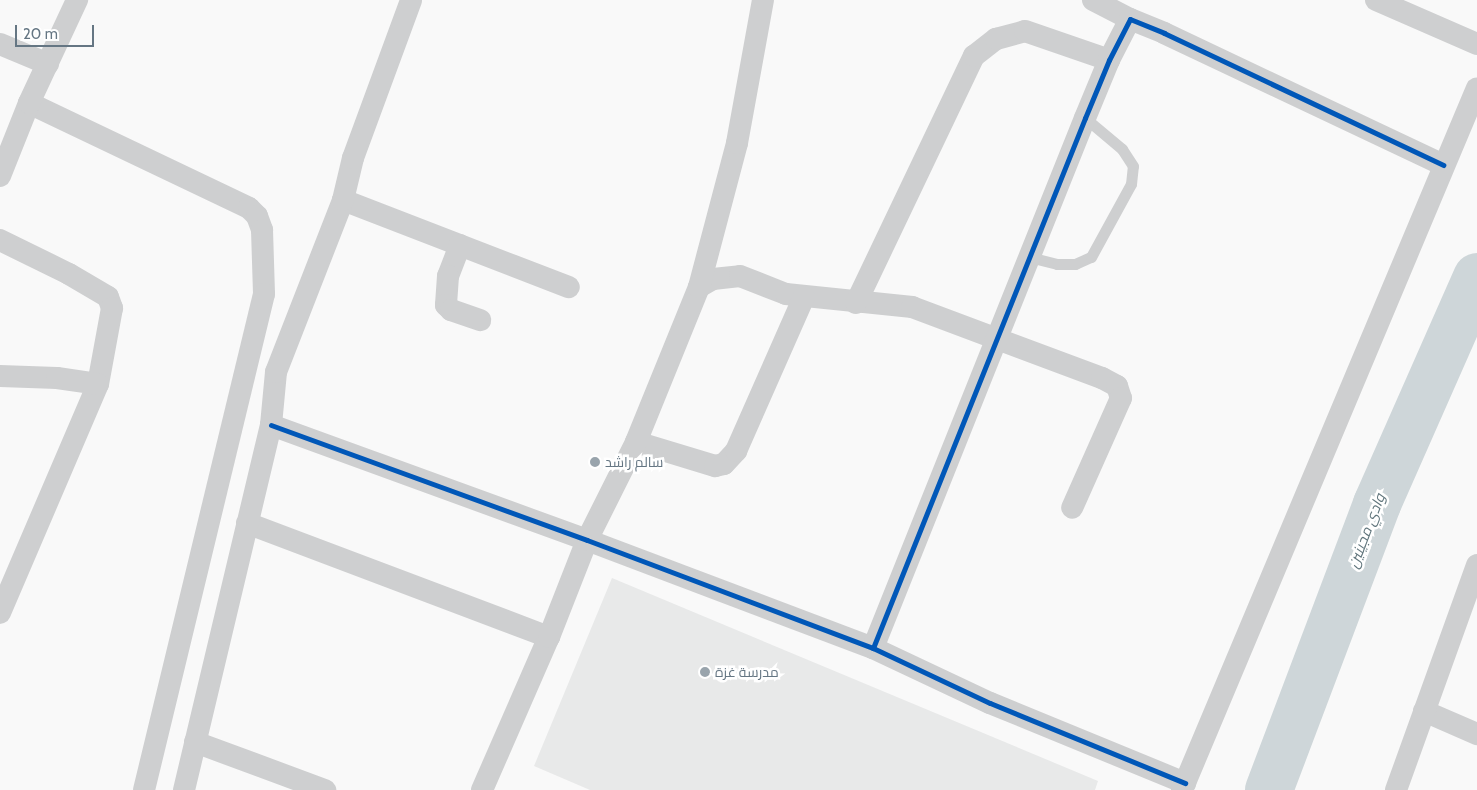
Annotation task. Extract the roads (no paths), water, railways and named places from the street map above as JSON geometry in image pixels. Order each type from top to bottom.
[{"type":"street","points":[[0,176],[29,103],[77,0]]},
{"type":"street","points":[[184,790],[271,425],[276,372],[343,200],[353,158],[411,0]]},
{"type":"street","points":[[482,790],[549,637],[587,540],[636,442],[698,287],[737,143],[762,0]]},
{"type":"street","points":[[1093,0],[1130,20],[1164,33],[1443,165]]},
{"type":"street","points":[[1376,0],[1477,44]]},
{"type":"street","points":[[873,648],[1109,60],[1130,20]]},
{"type":"street","points":[[856,303],[974,56],[996,39],[1025,31],[1109,60]]},
{"type":"street","points":[[0,44],[48,64]]},
{"type":"street","points":[[271,425],[587,540],[873,648],[990,703],[1183,786],[1477,88]]},
{"type":"street","points":[[29,103],[249,208],[257,216],[262,230],[264,294],[144,790]]},
{"type":"street","points":[[343,200],[569,287]]},
{"type":"street","points":[[0,240],[69,274],[108,297],[112,314],[98,384],[0,613]]},
{"type":"street","points":[[460,245],[448,276],[446,306],[451,310],[480,320]]},
{"type":"street","points":[[698,287],[713,278],[740,276],[786,294],[912,308],[997,338],[1102,378],[1117,386],[1121,398],[1072,508]]},
{"type":"street","points":[[636,442],[715,466],[724,464],[736,451],[804,297]]},
{"type":"street","points":[[0,376],[56,378],[98,384]]},
{"type":"street","points":[[247,523],[549,637]]},
{"type":"street","points":[[1396,790],[1477,565]]},
{"type":"street","points":[[1424,711],[1477,734]]},
{"type":"street","points":[[196,742],[326,790]]},
{"type":"lane","points":[[1029,257],[1057,264],[1075,264],[1092,257],[1131,184],[1133,166],[1122,149],[1086,118]]},
{"type":"waterway","name":"وادي مجينين","points":[[1269,790],[1377,504],[1477,277]]},
{"type":"place","name":"سالم راشد","points":[[595,462]]},
{"type":"place","name":"مدرسة غزة","points":[[705,672]]}]
